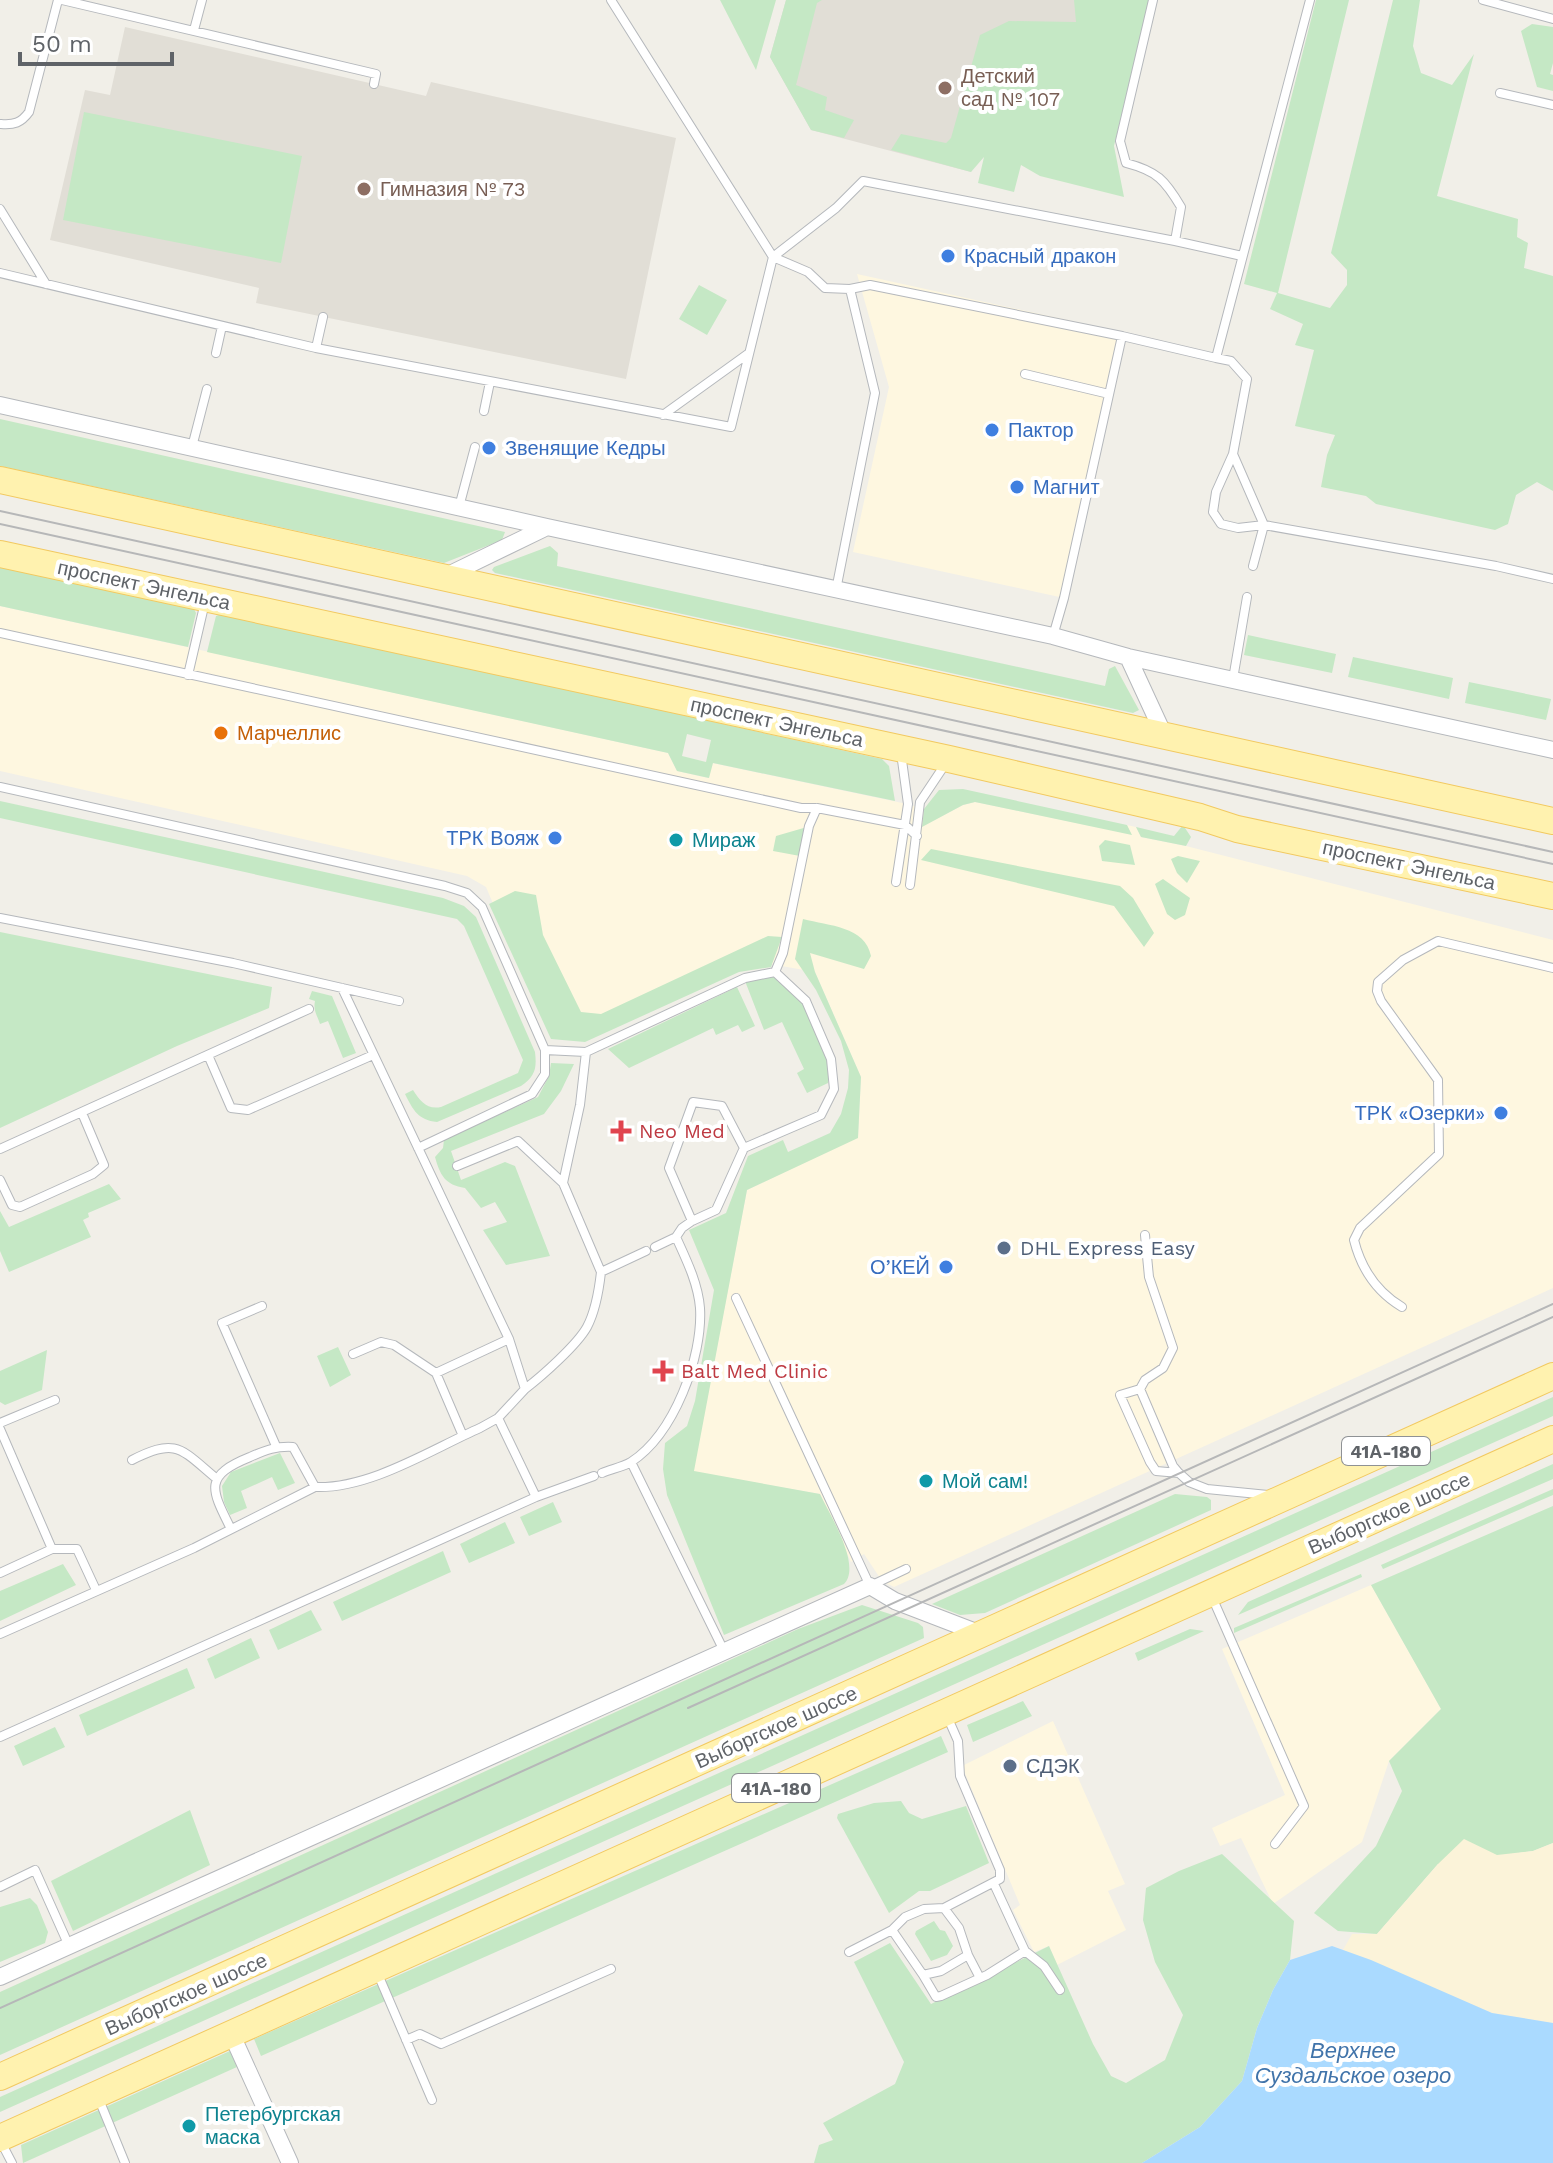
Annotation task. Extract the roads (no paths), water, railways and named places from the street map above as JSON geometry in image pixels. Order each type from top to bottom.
[{"type":"main road","points":[[0,480],[1553,821]]},
{"type":"main road","name":"проспект Энгельса","points":[[0,554],[900,748],[1200,817],[1237,829],[1553,896]]},
{"type":"main road","name":"Выборгское шоссе","points":[[0,2077],[1553,1376]]},
{"type":"main road","name":"Выборгское шоссе","points":[[0,2139],[1553,1439]]},
{"type":"street","points":[[0,405],[1053,636],[1128,657],[1553,750]]},
{"type":"street","points":[[443,577],[547,527]]},
{"type":"street","points":[[1128,657],[1164,735]]},
{"type":"street","points":[[0,1977],[870,1586],[895,1601],[981,1634]]},
{"type":"street","points":[[231,2033],[290,2163]]},
{"type":"lane","points":[[0,125],[13,125],[29,112],[60,0],[376,74],[374,84]]},
{"type":"lane","points":[[194,30],[202,0]]},
{"type":"lane","points":[[611,0],[773,257],[808,272],[825,288],[850,289],[870,285],[1231,361],[1247,379],[1233,454],[1216,492],[1213,512],[1221,524],[1238,528],[1264,525],[1553,579]]},
{"type":"lane","points":[[1153,0],[1120,141],[1126,163],[1149,169],[1167,183],[1181,207],[1175,241]]},
{"type":"lane","points":[[1216,358],[1310,0]]},
{"type":"lane","points":[[1483,0],[1553,19]]},
{"type":"lane","points":[[1500,93],[1553,105]]},
{"type":"lane","points":[[0,273],[316,348],[731,427],[773,257],[836,208],[863,181],[1242,256]]},
{"type":"lane","points":[[0,209],[46,284]]},
{"type":"lane","points":[[836,590],[875,393],[850,289]]},
{"type":"lane","points":[[316,348],[323,317]]},
{"type":"lane","points":[[216,353],[222,326]]},
{"type":"lane","points":[[1053,636],[1122,336]]},
{"type":"lane","points":[[662,416],[749,352]]},
{"type":"lane","points":[[1025,374],[1109,394]]},
{"type":"lane","points":[[484,411],[490,382]]},
{"type":"lane","points":[[192,447],[207,389]]},
{"type":"lane","points":[[459,507],[475,447]]},
{"type":"lane","points":[[1233,454],[1264,525],[1253,566]]},
{"type":"lane","points":[[1233,680],[1247,597]]},
{"type":"lane","points":[[188,675],[206,599]]},
{"type":"lane","points":[[0,633],[801,808],[817,808],[905,825],[917,836]]},
{"type":"lane","points":[[896,882],[908,804],[900,748]]},
{"type":"lane","points":[[910,885],[920,802],[949,759]]},
{"type":"lane","points":[[0,787],[467,893],[482,907],[545,1050],[545,1074],[532,1094],[418,1148]]},
{"type":"lane","points":[[775,972],[783,953],[809,826],[817,808]]},
{"type":"lane","points":[[0,918],[233,963],[399,1001]]},
{"type":"lane","points":[[1402,1307],[1388,1299],[1377,1287],[1358,1255],[1354,1240],[1360,1228],[1439,1154],[1438,1080],[1381,1001],[1378,982],[1403,960],[1438,941],[1553,968]]},
{"type":"lane","points":[[545,1050],[586,1052],[745,978],[775,972]]},
{"type":"lane","points":[[601,1272],[676,1237],[692,1221],[716,1210],[744,1148],[821,1115],[834,1089],[831,1059],[806,1001],[775,972]]},
{"type":"lane","points":[[342,988],[509,1339],[525,1389]]},
{"type":"lane","points":[[0,1149],[309,1009]]},
{"type":"lane","points":[[563,1183],[580,1105],[586,1052]]},
{"type":"lane","points":[[208,1055],[231,1108],[248,1110],[373,1055]]},
{"type":"lane","points":[[692,1221],[669,1168],[693,1102],[722,1106],[744,1148]]},
{"type":"lane","points":[[0,1180],[12,1205],[20,1207],[93,1174],[104,1165],[82,1113]]},
{"type":"lane","points":[[0,1634],[231,1529],[315,1487],[333,1488],[362,1482],[463,1436],[498,1418],[540,1377],[586,1328],[595,1304],[601,1272],[563,1183],[518,1141],[457,1166]]},
{"type":"lane","points":[[1145,1235],[1149,1277],[1173,1348],[1163,1368],[1145,1380],[1140,1389],[1120,1395],[1156,1471],[1179,1473]]},
{"type":"lane","points":[[0,1737],[536,1497],[631,1462],[656,1438],[682,1396],[697,1348],[700,1307],[691,1270],[676,1237]]},
{"type":"lane","points":[[736,1298],[870,1586],[906,1569]]},
{"type":"lane","points":[[262,1306],[222,1323],[276,1446]]},
{"type":"lane","points":[[436,1373],[509,1339]]},
{"type":"lane","points":[[353,1354],[381,1342],[394,1345],[436,1373],[463,1436]]},
{"type":"lane","points":[[1140,1389],[1173,1466],[1189,1482],[1207,1489],[1285,1497]]},
{"type":"lane","points":[[52,1549],[0,1426],[55,1400]]},
{"type":"lane","points":[[498,1418],[536,1497]]},
{"type":"lane","points":[[132,1460],[157,1447],[171,1446],[186,1453],[217,1479]]},
{"type":"lane","points":[[231,1529],[216,1499],[217,1479],[227,1466],[276,1446],[293,1447],[315,1487]]},
{"type":"lane","points":[[631,1462],[724,1651]]},
{"type":"lane","points":[[509,1469],[521,1465]]},
{"type":"lane","points":[[0,1573],[52,1549],[77,1549],[96,1590]]},
{"type":"lane","points":[[1210,1593],[1304,1806],[1275,1844]]},
{"type":"lane","points":[[849,1952],[892,1930],[905,1917],[924,1909],[944,1908],[1000,1879],[1000,1870],[960,1776],[958,1741],[945,1712]]},
{"type":"lane","points":[[0,1887],[35,1870],[69,1946]]},
{"type":"lane","points":[[994,1884],[1025,1951],[1044,1966],[1060,1990]]},
{"type":"lane","points":[[944,1908],[959,1928],[980,1978]]},
{"type":"lane","points":[[892,1930],[936,1997],[980,1978],[1025,1951]]},
{"type":"lane","points":[[923,1975],[941,1971],[968,1955]]},
{"type":"lane","points":[[375,1968],[432,2100]]},
{"type":"lane","points":[[406,2040],[420,2034],[441,2044],[611,1969]]},
{"type":"lane","points":[[96,2094],[125,2163]]},
{"type":"lane","points":[[0,2139],[12,2163]]},
{"type":"water","name":"Верхнее Суздальское озеро","points":[[1332,1946],[1492,2013],[1553,2023],[1553,2163],[1142,2163],[1200,2127],[1242,2081],[1257,2028],[1290,1960]]},
{"type":"tram line","points":[[0,511],[1553,852]]},
{"type":"tram line","points":[[0,524],[1553,864]]},
{"type":"tram line","points":[[0,2008],[1553,1304]]},
{"type":"tram line","points":[[688,1708],[1553,1317]]},
{"type":"place","name":"Детский сад № 107","points":[[945,88]]},
{"type":"place","name":"Гимназия № 73","points":[[364,189]]},
{"type":"place","name":"Красный дракон","points":[[948,256]]},
{"type":"place","name":"Пактор","points":[[992,430]]},
{"type":"place","name":"Звенящие Кедры","points":[[489,448]]},
{"type":"place","name":"Магнит","points":[[1017,487]]},
{"type":"place","name":"Марчеллис","points":[[221,733]]},
{"type":"place","name":"ТРК Вояж","points":[[555,838]]},
{"type":"place","name":"Мираж","points":[[676,840]]},
{"type":"place","name":"ТРК «Озерки»","points":[[1501,1113]]},
{"type":"place","name":"Neo Med","points":[[621,1131]]},
{"type":"place","name":"DHL Express Easy","points":[[1004,1248]]},
{"type":"place","name":"О’КЕЙ","points":[[946,1267]]},
{"type":"place","name":"Balt Med Clinic","points":[[663,1371]]},
{"type":"place","name":"Мой сам!","points":[[926,1481]]},
{"type":"place","name":"СДЭК","points":[[1010,1766]]},
{"type":"place","name":"Петербургская маска","points":[[189,2126]]}]
